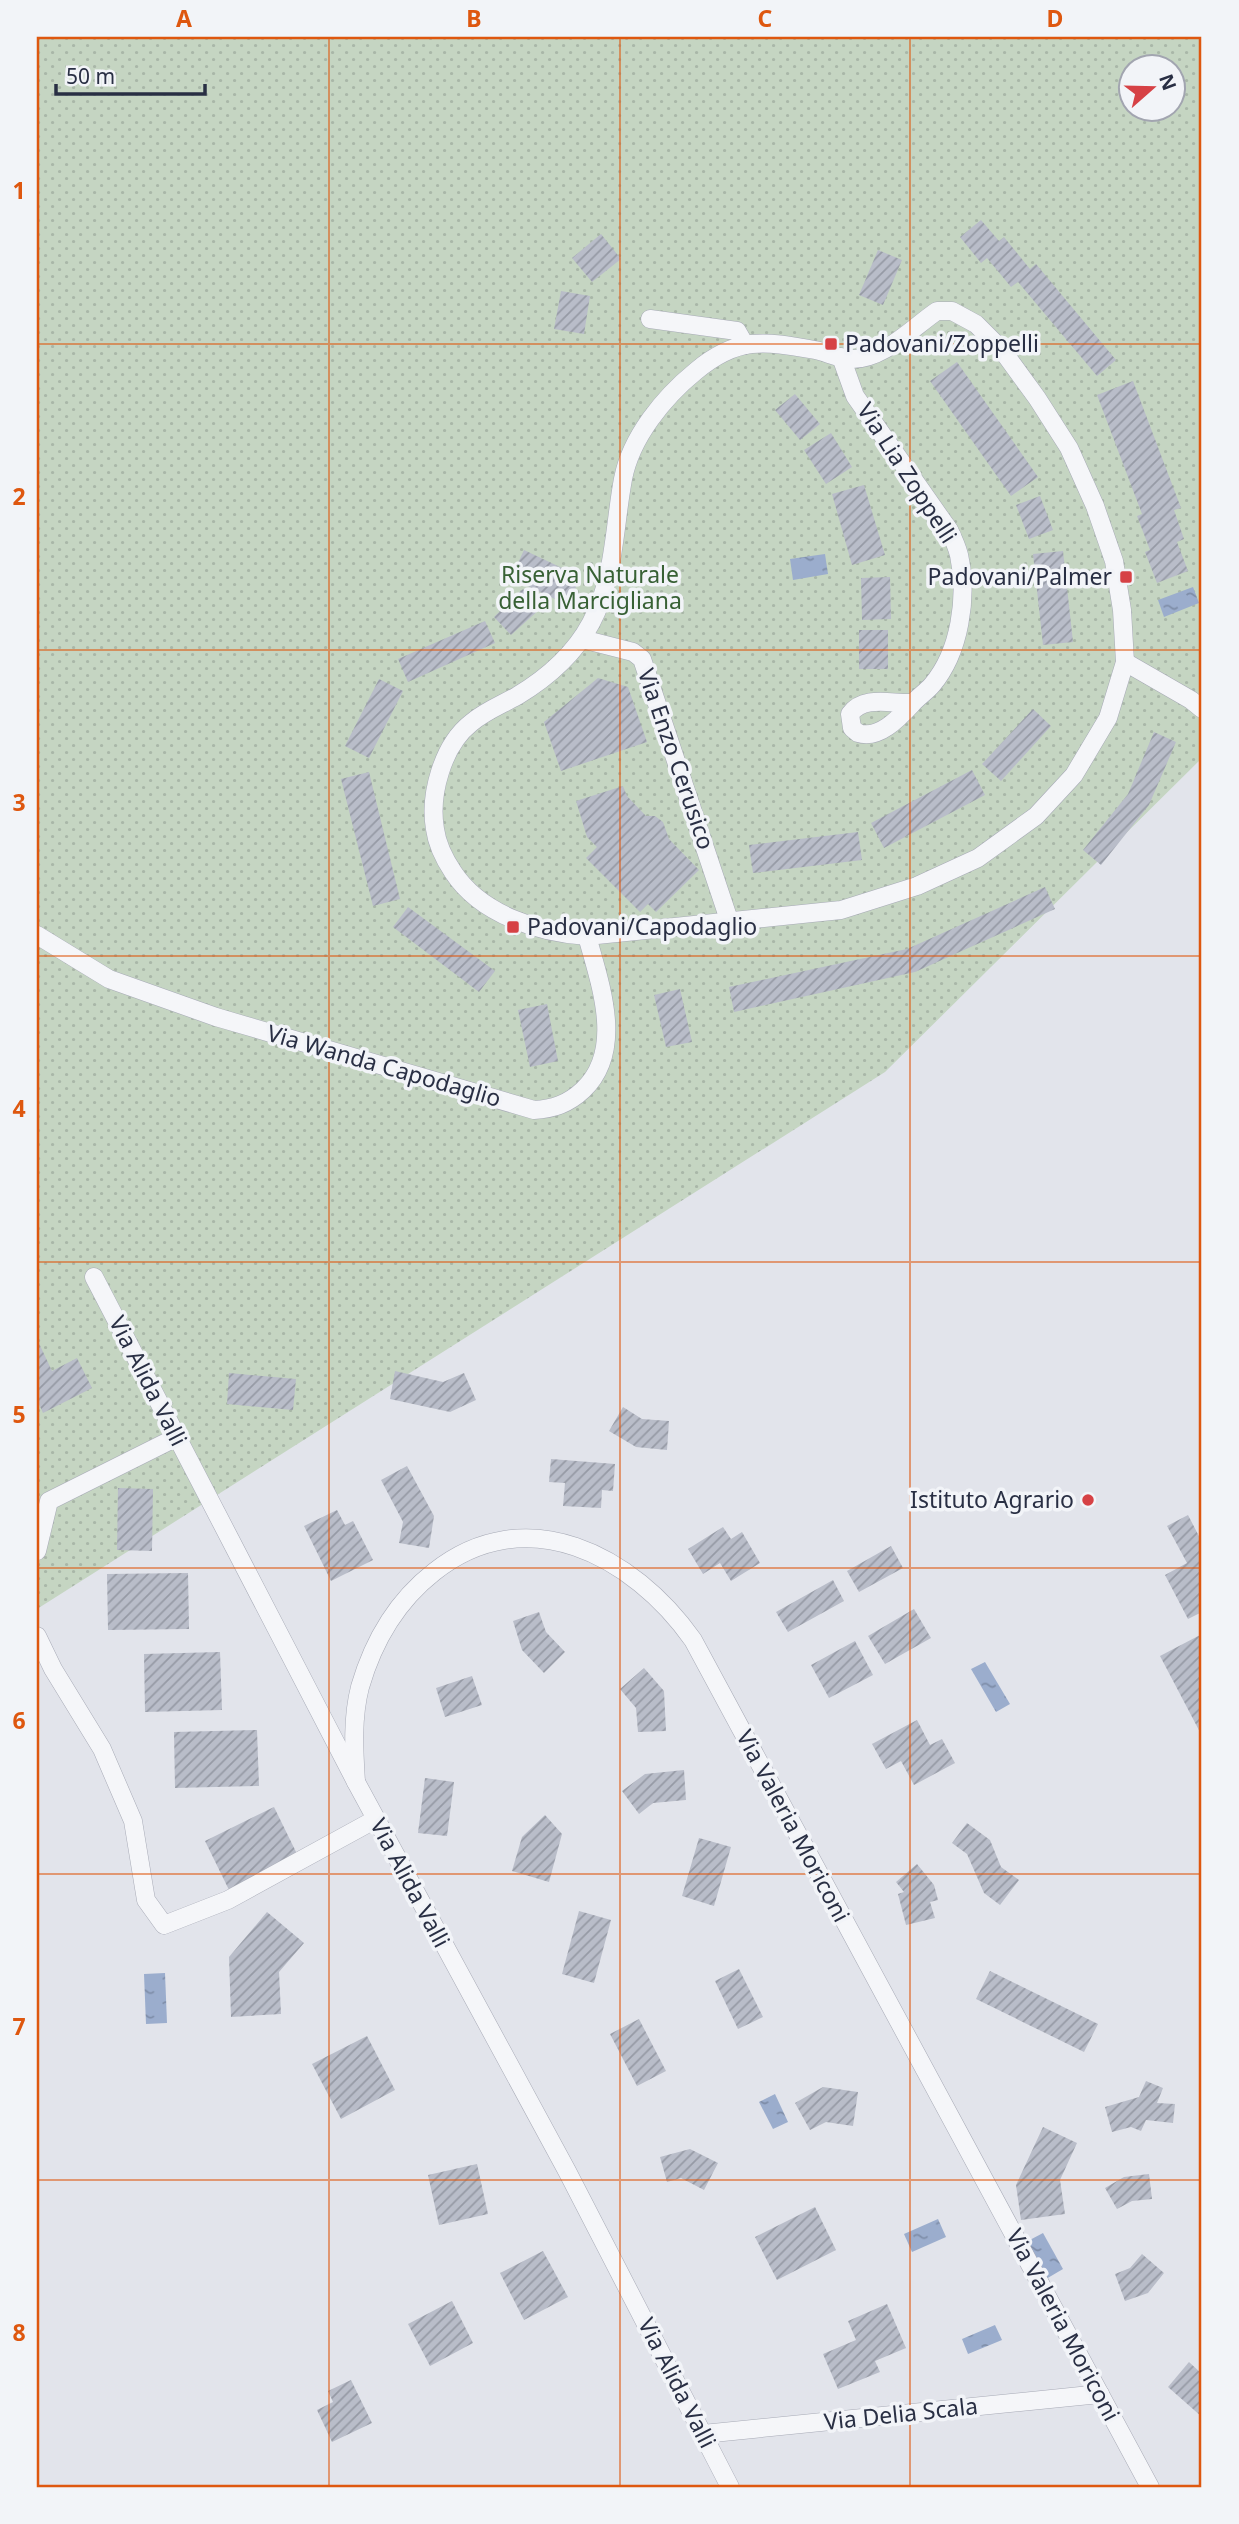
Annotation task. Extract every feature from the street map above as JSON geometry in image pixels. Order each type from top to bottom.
[{"type":"street","points":[[937,311],[952,311],[976,324],[989,335],[1037,398],[1069,448],[1095,506],[1114,561],[1122,610],[1125,663],[1108,718],[1074,775],[1036,816],[978,858],[917,886],[841,910],[587,936],[557,932],[503,914],[471,893],[457,879],[448,864],[435,832],[433,815],[438,779],[460,734],[479,717],[546,675],[560,664],[582,639],[603,596],[617,531],[623,477],[640,436],[666,400],[696,371],[726,350],[757,342],[815,350],[841,357],[851,359],[874,354],[890,346],[937,311]]},
{"type":"street","points":[[650,319],[737,331],[745,345]]},
{"type":"street","name":"Via Lia Zoppelli","points":[[841,357],[855,396],[949,530],[959,554],[963,595],[953,647],[932,684],[912,703]]},
{"type":"street","name":"Via Enzo Cerusico","points":[[582,639],[633,652],[642,659],[729,920]]},
{"type":"street","points":[[1125,663],[1202,709]]},
{"type":"street","name":"Via Wanda Capodaglio","points":[[37,935],[108,979],[216,1017],[534,1110],[560,1106],[573,1098],[593,1078],[603,1056],[607,1022],[587,936]]},
{"type":"street","name":"Via Alida Valli","points":[[94,1277],[356,1782],[566,2171],[730,2487]]},
{"type":"street","points":[[37,1551],[49,1501],[177,1437]]},
{"type":"street","name":"Via Valeria Moriconi","points":[[356,1782],[355,1716],[368,1662],[391,1619],[422,1582],[442,1566],[464,1552],[489,1542],[509,1538],[536,1538],[597,1554],[649,1590],[680,1621],[693,1640],[1150,2487]]},
{"type":"street","points":[[37,1636],[53,1669],[102,1749],[133,1821],[146,1900],[164,1925],[228,1900],[376,1819]]},
{"type":"street","name":"Via Delia Scala","points":[[703,2434],[1100,2395]]},
{"type":"green space","name":"Riserva Naturale della Marcigliana","points":[[37,37],[1202,37],[1202,758],[885,1072],[37,1609]]},
{"type":"water","points":[[825,554],[828,574],[793,580],[790,559]]},
{"type":"water","points":[[1193,587],[1199,603],[1164,617],[1158,600]]},
{"type":"water","points":[[985,1662],[1010,1704],[996,1712],[971,1669]]},
{"type":"water","points":[[165,1973],[167,2023],[146,2024],[144,1974]]},
{"type":"water","points":[[775,2094],[788,2122],[773,2129],[759,2102]]},
{"type":"water","points":[[938,2219],[946,2237],[912,2252],[904,2234]]},
{"type":"water","points":[[1043,2233],[1063,2269],[1046,2279],[1026,2242]]},
{"type":"water","points":[[995,2325],[1002,2340],[968,2354],[962,2339]]},
{"type":"building","points":[[981,220],[999,241],[1004,237],[1030,269],[1036,264],[1116,360],[1097,376],[1018,282],[1011,287],[987,258],[981,263],[960,237]]},
{"type":"building","points":[[601,234],[621,259],[592,282],[572,258]]},
{"type":"building","points":[[878,250],[902,260],[883,305],[859,295]]},
{"type":"building","points":[[561,291],[590,296],[584,334],[554,329]]},
{"type":"building","points":[[957,362],[1038,477],[1011,496],[930,381]]},
{"type":"building","points":[[1133,381],[1181,508],[1174,510],[1184,539],[1177,542],[1188,571],[1157,583],[1145,552],[1150,550],[1137,516],[1142,514],[1097,395]]},
{"type":"building","points":[[795,394],[820,424],[800,440],[775,410]]},
{"type":"building","points":[[831,433],[852,467],[826,484],[804,450]]},
{"type":"building","points":[[864,485],[885,555],[852,565],[832,494]]},
{"type":"building","points":[[1040,496],[1053,530],[1029,539],[1016,505]]},
{"type":"building","points":[[524,550],[581,577],[567,605],[511,578]]},
{"type":"building","points":[[1063,551],[1073,642],[1043,645],[1033,554]]},
{"type":"building","points":[[890,577],[891,619],[862,620],[861,578]]},
{"type":"building","points":[[523,589],[541,608],[511,635],[494,617]]},
{"type":"building","points":[[485,621],[495,643],[408,682],[398,659]]},
{"type":"building","points":[[859,630],[888,630],[888,669],[859,669]]},
{"type":"building","points":[[598,678],[628,687],[647,742],[561,771],[544,722]]},
{"type":"building","points":[[379,679],[403,691],[369,758],[345,746]]},
{"type":"building","points":[[1033,709],[1051,726],[1001,781],[982,764]]},
{"type":"building","points":[[1154,732],[1176,742],[1149,805],[1101,865],[1083,850],[1128,794]]},
{"type":"building","points":[[972,770],[985,795],[884,848],[871,823]]},
{"type":"building","points":[[369,772],[400,899],[373,906],[341,779]]},
{"type":"building","points":[[623,786],[627,796],[646,816],[655,816],[663,822],[669,839],[699,870],[656,912],[648,904],[640,912],[586,858],[597,847],[587,837],[576,801]]},
{"type":"building","points":[[858,832],[862,860],[753,873],[749,845]]},
{"type":"building","points":[[1045,887],[1055,909],[915,972],[734,1012],[729,987],[907,949]]},
{"type":"building","points":[[408,907],[495,971],[479,992],[393,927]]},
{"type":"building","points":[[680,989],[692,1042],[666,1047],[654,995]]},
{"type":"building","points":[[547,1004],[558,1061],[530,1067],[518,1010]]},
{"type":"building","points":[[37,1339],[52,1371],[77,1358],[92,1388],[43,1413],[37,1400]]},
{"type":"building","points":[[395,1371],[443,1382],[464,1373],[476,1400],[450,1412],[390,1399]]},
{"type":"building","points":[[229,1373],[296,1379],[293,1410],[227,1404]]},
{"type":"building","points":[[623,1407],[642,1419],[669,1421],[667,1450],[636,1447],[609,1431]]},
{"type":"building","points":[[551,1459],[615,1464],[613,1491],[602,1490],[601,1508],[563,1506],[565,1483],[549,1482]]},
{"type":"building","points":[[407,1466],[434,1516],[429,1548],[399,1543],[403,1522],[381,1480]]},
{"type":"building","points":[[118,1488],[153,1489],[152,1551],[117,1550]]},
{"type":"building","points":[[337,1510],[345,1525],[353,1521],[373,1560],[331,1581],[304,1526]]},
{"type":"building","points":[[1188,1515],[1202,1542],[1202,1612],[1188,1619],[1165,1575],[1187,1563],[1167,1526]]},
{"type":"building","points":[[723,1527],[731,1539],[742,1532],[760,1563],[731,1581],[720,1563],[703,1574],[688,1549]]},
{"type":"building","points":[[891,1546],[903,1568],[859,1592],[847,1571]]},
{"type":"building","points":[[188,1573],[189,1629],[108,1630],[107,1574]]},
{"type":"building","points":[[833,1580],[844,1601],[788,1632],[776,1612]]},
{"type":"building","points":[[914,1609],[931,1638],[885,1664],[868,1636]]},
{"type":"building","points":[[539,1612],[546,1632],[565,1652],[544,1673],[522,1650],[513,1621]]},
{"type":"building","points":[[1202,1634],[1202,1736],[1160,1656]]},
{"type":"building","points":[[855,1641],[873,1675],[829,1698],[811,1665]]},
{"type":"building","points":[[220,1652],[222,1710],[145,1712],[144,1654]]},
{"type":"building","points":[[644,1668],[664,1691],[666,1731],[638,1732],[636,1708],[620,1689]]},
{"type":"building","points":[[472,1676],[482,1705],[445,1717],[436,1688]]},
{"type":"building","points":[[917,1720],[930,1745],[942,1739],[955,1763],[914,1785],[901,1761],[886,1769],[872,1744]]},
{"type":"building","points":[[257,1730],[259,1786],[175,1788],[174,1732]]},
{"type":"building","points":[[684,1770],[686,1800],[653,1803],[639,1814],[622,1791],[645,1774]]},
{"type":"building","points":[[425,1778],[454,1782],[447,1836],[418,1833]]},
{"type":"building","points":[[274,1807],[299,1858],[230,1892],[205,1841]]},
{"type":"building","points":[[545,1815],[562,1834],[549,1882],[512,1871],[522,1837]]},
{"type":"building","points":[[967,1823],[990,1840],[1001,1867],[1019,1880],[1000,1905],[984,1893],[967,1854],[952,1843]]},
{"type":"building","points":[[699,1838],[731,1847],[714,1906],[682,1896]]},
{"type":"building","points":[[917,1864],[934,1885],[938,1900],[930,1902],[935,1918],[906,1925],[898,1894],[904,1892],[896,1882]]},
{"type":"building","points":[[579,1911],[611,1920],[594,1983],[562,1974]]},
{"type":"building","points":[[267,1912],[304,1943],[279,1972],[281,2014],[231,2017],[229,1957]]},
{"type":"building","points":[[739,1969],[763,2017],[738,2029],[715,1981]]},
{"type":"building","points":[[990,1971],[1098,2024],[1084,2052],[976,1999]]},
{"type":"building","points":[[639,2019],[666,2071],[637,2086],[610,2034]]},
{"type":"building","points":[[367,2036],[395,2090],[341,2119],[312,2064]]},
{"type":"building","points":[[1146,2081],[1163,2088],[1157,2103],[1175,2104],[1173,2123],[1146,2120],[1141,2131],[1131,2127],[1112,2132],[1105,2107],[1139,2097]]},
{"type":"building","points":[[823,2087],[858,2092],[853,2126],[826,2122],[810,2130],[795,2103]]},
{"type":"building","points":[[1043,2127],[1077,2143],[1060,2180],[1065,2214],[1021,2220],[1016,2185]]},
{"type":"building","points":[[690,2149],[718,2163],[704,2190],[681,2178],[667,2182],[660,2157]]},
{"type":"building","points":[[477,2164],[488,2214],[439,2225],[428,2175]]},
{"type":"building","points":[[1149,2174],[1152,2199],[1132,2201],[1117,2209],[1105,2188],[1124,2177]]},
{"type":"building","points":[[815,2207],[836,2250],[777,2280],[755,2237]]},
{"type":"building","points":[[543,2251],[568,2297],[524,2320],[500,2273]]},
{"type":"building","points":[[1142,2254],[1164,2273],[1148,2293],[1125,2301],[1115,2274],[1130,2268]]},
{"type":"building","points":[[452,2301],[473,2343],[430,2366],[408,2324]]},
{"type":"building","points":[[887,2304],[906,2348],[875,2361],[880,2372],[838,2389],[823,2354],[856,2340],[848,2321]]},
{"type":"building","points":[[1189,2362],[1202,2374],[1202,2417],[1168,2387]]},
{"type":"building","points":[[351,2380],[372,2423],[332,2442],[317,2410],[333,2402],[328,2391]]},
{"type":"place","name":"Padovani/Zoppelli","points":[[831,344]]},
{"type":"place","name":"Padovani/Palmer","points":[[1126,577]]},
{"type":"place","name":"Padovani/Capodaglio","points":[[513,927]]},
{"type":"place","name":"Istituto Agrario","points":[[1088,1500]]}]
